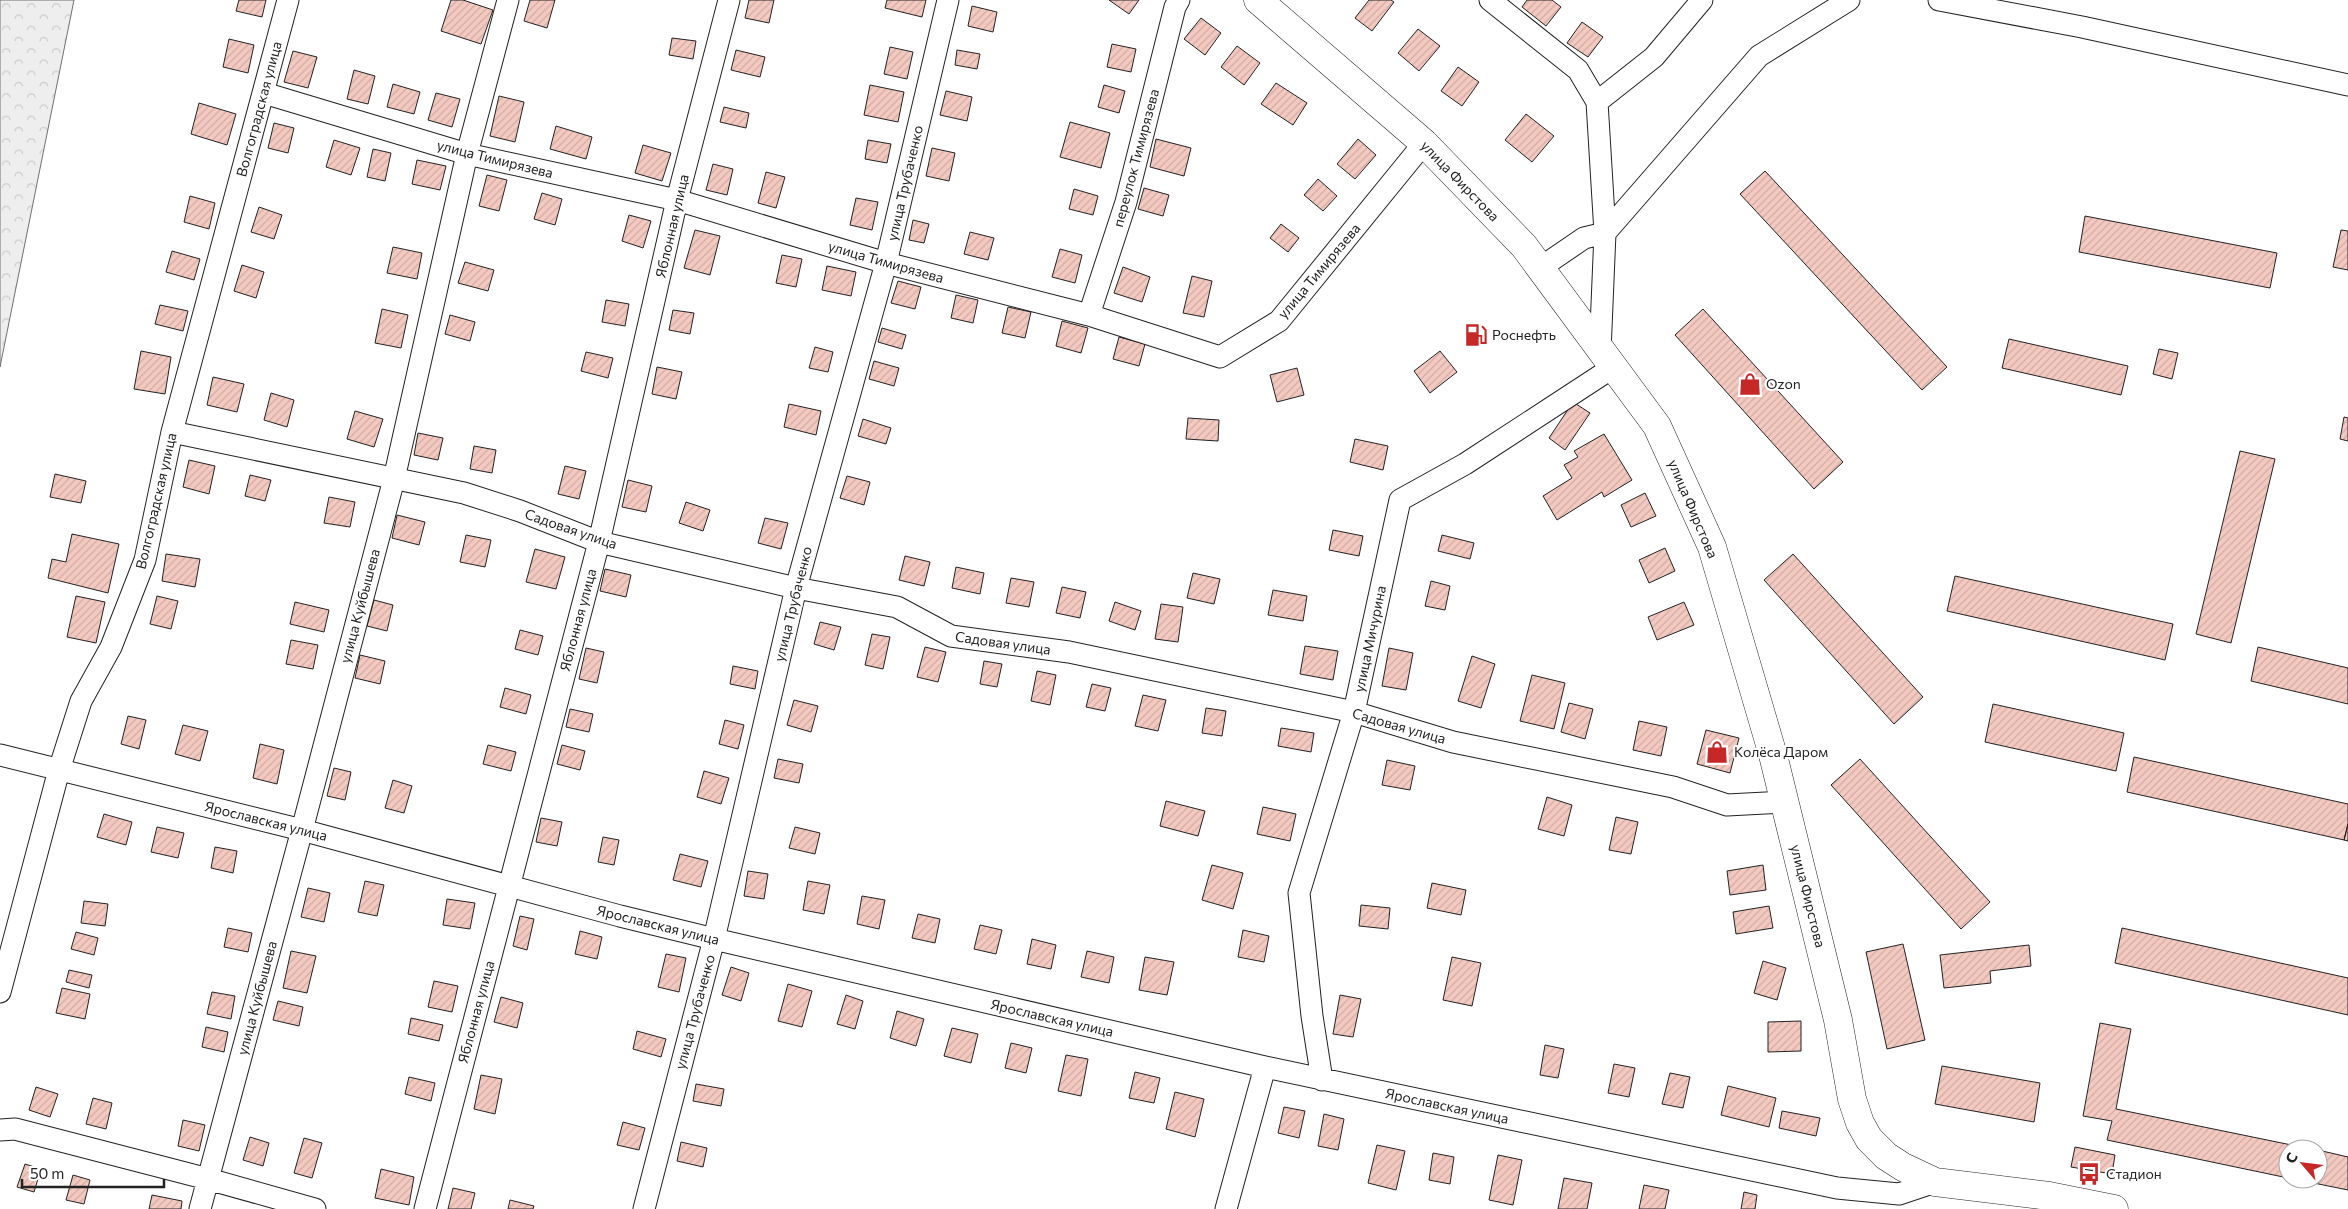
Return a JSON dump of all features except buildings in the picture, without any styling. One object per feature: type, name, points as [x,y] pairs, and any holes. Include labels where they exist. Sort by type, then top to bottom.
[{"type":"main road","name":"улица Фирстова","points":[[1258,0],[1424,143],[1524,246],[1656,426],[1712,547],[1773,755],[1838,1020],[1852,1099],[1860,1123],[1869,1139],[1886,1156],[1902,1168],[1935,1182]]},
{"type":"main road","name":"Ярославская улица","points":[[1935,1182],[2049,1196],[2114,1209]]},
{"type":"street","name":"Волгоградская улица","points":[[0,992],[60,770],[81,701],[111,647],[145,560],[172,432],[288,0]]},
{"type":"street","name":"улица Куйбышева","points":[[200,1209],[394,479],[467,154],[508,0]]},
{"type":"street","name":"Яблонная улица","points":[[424,1209],[599,542],[677,200],[729,0]]},
{"type":"street","name":"улица Трубаченко","points":[[644,1209],[714,939],[796,588],[886,263],[948,0]]},
{"type":"street","name":"переулок Тимирязева","points":[[1089,315],[1126,202],[1175,7],[1179,0]]},
{"type":"street","points":[[1490,0],[1578,70],[1597,102],[1605,233],[1606,360]]},
{"type":"street","points":[[1597,102],[1654,57],[1702,0]]},
{"type":"street","points":[[1540,268],[1584,238],[1605,233],[1759,56],[1849,0]]},
{"type":"street","points":[[1939,0],[2082,27],[2348,85]]},
{"type":"street","name":"улица Тимирязева","points":[[264,92],[467,154],[677,200],[886,263],[1089,315],[1220,358],[1279,321],[1424,143]]},
{"type":"street","name":"улица Мичурина","points":[[1322,1080],[1312,1016],[1299,894],[1354,712],[1400,500],[1473,458],[1606,360]]},
{"type":"street","name":"Садовая улица","points":[[172,432],[464,493],[520,511],[599,542],[796,588],[897,607],[951,636],[1068,652],[1354,712],[1453,742],[1673,787],[1727,805],[1784,802]]},
{"type":"street","name":"Ярославская улица","points":[[0,755],[302,830],[620,916],[1322,1080],[1898,1202],[1935,1182]]},
{"type":"street","points":[[1226,1209],[1264,1067]]},
{"type":"street","points":[[0,1130],[15,1130],[208,1179],[315,1209]]},
{"type":"street","points":[[1898,1202],[1902,1168]]},
{"type":"green space","points":[[0,0],[74,0],[0,367]]},
{"type":"place","name":"Роснефть","points":[[1476,335]]},
{"type":"place","name":"Ozon","points":[[1750,384]]},
{"type":"place","name":"Колёса Даром","points":[[1717,752]]},
{"type":"place","name":"Стадион","points":[[2089,1174]]}]
